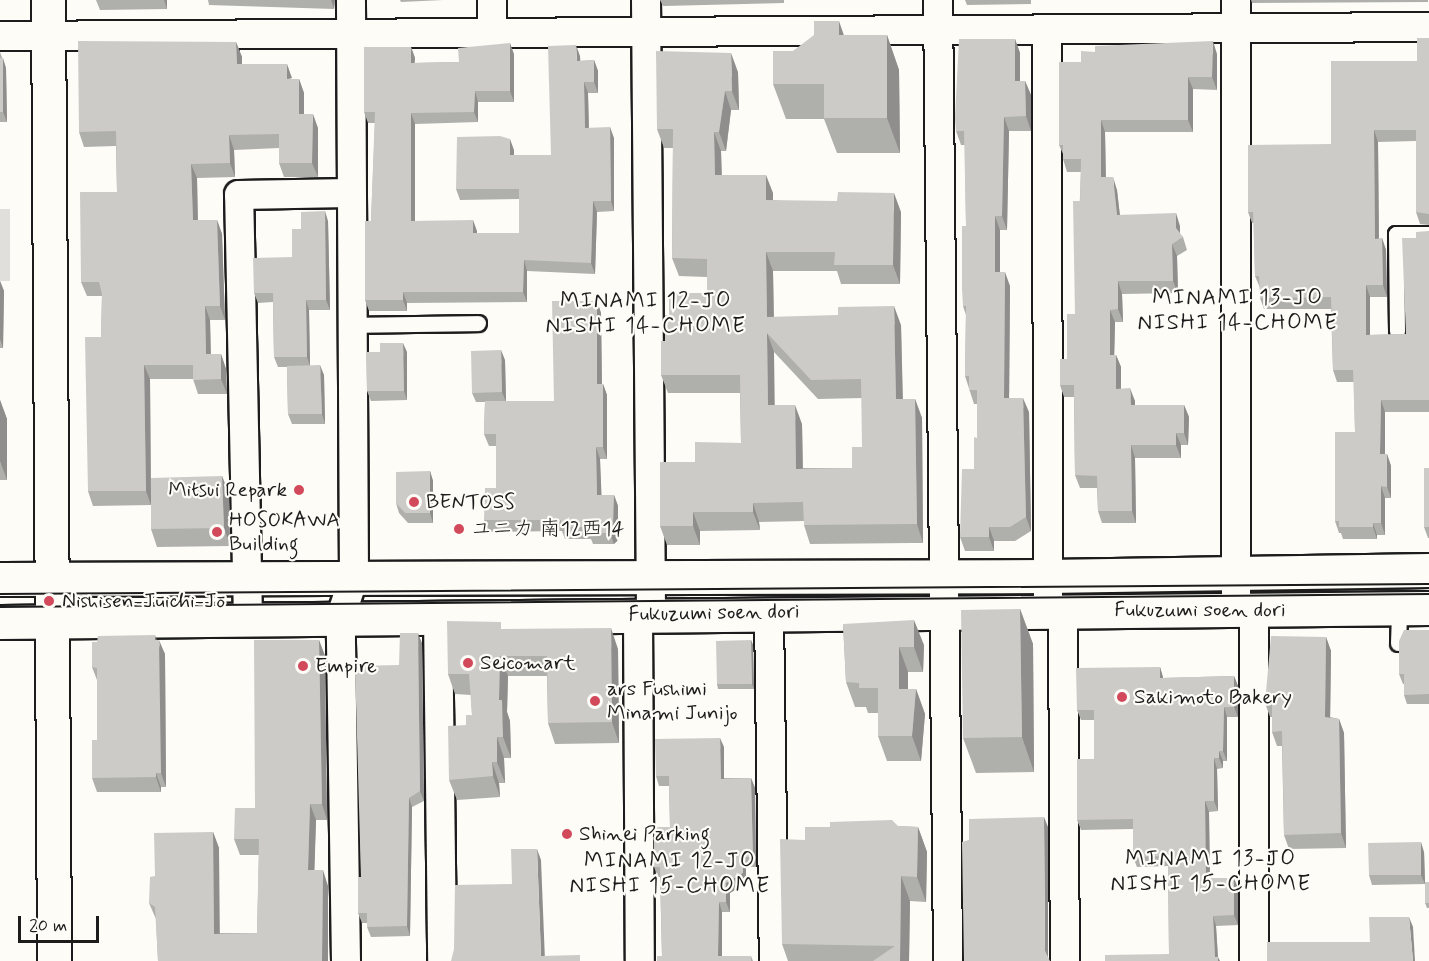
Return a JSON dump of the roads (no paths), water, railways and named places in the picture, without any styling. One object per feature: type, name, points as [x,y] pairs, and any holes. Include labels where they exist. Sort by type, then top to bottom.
[{"type":"street","points":[[48,0],[54,961]]},
{"type":"street","points":[[346,961],[341,616],[354,577],[350,193],[351,0]]},
{"type":"street","points":[[492,0],[492,34]]},
{"type":"street","points":[[640,961],[644,614],[650,577],[646,0]]},
{"type":"street","points":[[938,0],[948,961]]},
{"type":"street","points":[[1236,0],[1236,571],[1245,610],[1254,961]]},
{"type":"street","points":[[0,36],[1429,27]]},
{"type":"street","points":[[1047,30],[1047,576],[1055,610],[1065,961]]},
{"type":"street","points":[[248,619],[239,195],[350,193]]},
{"type":"street","name":"Fukuzumi soen dori","points":[[0,579],[1047,576],[1236,571],[1429,570]]},
{"type":"street","name":"Fukuzumi soen dori","points":[[0,622],[945,610],[1414,608]]},
{"type":"street","points":[[770,613],[774,961]]},
{"type":"street","points":[[438,616],[442,961]]},
{"type":"lane","points":[[1397,331],[1396,234],[1429,234]]},
{"type":"lane","points":[[352,325],[478,323]]},
{"type":"lane","points":[[1398,643],[1414,608]]},
{"type":"tram line","points":[[0,594],[1429,584]]},
{"type":"tram line","points":[[0,607],[1429,594]]},
{"type":"place","name":"Mitsui Repark","points":[[299,490]]},
{"type":"place","name":"BENTOSS","points":[[414,502]]},
{"type":"place","name":"ユニカ 南12西14","points":[[459,529]]},
{"type":"place","name":"HOSOKAWA Building","points":[[217,532]]},
{"type":"place","name":"Nishisen-Jūichi-Jō","points":[[49,601]]},
{"type":"place","name":"Seicomart","points":[[468,663]]},
{"type":"place","name":"Empire","points":[[303,666]]},
{"type":"place","name":"Sakimoto Bakery","points":[[1122,697]]},
{"type":"place","name":"ars Fushimi Minami Junijo","points":[[595,701]]},
{"type":"place","name":"Shinei Parking","points":[[567,834]]},
{"type":"district","name":"MINAMI 13-JO NISHI 14-CHOME","points":[[1238,310]]},
{"type":"district","name":"MINAMI 12-JO NISHI 14-CHOME","points":[[646,314]]},
{"type":"district","name":"MINAMI 13-JO NISHI 15-CHOME","points":[[1211,872]]},
{"type":"district","name":"MINAMI 12-JO NISHI 15-CHOME","points":[[670,874]]}]
